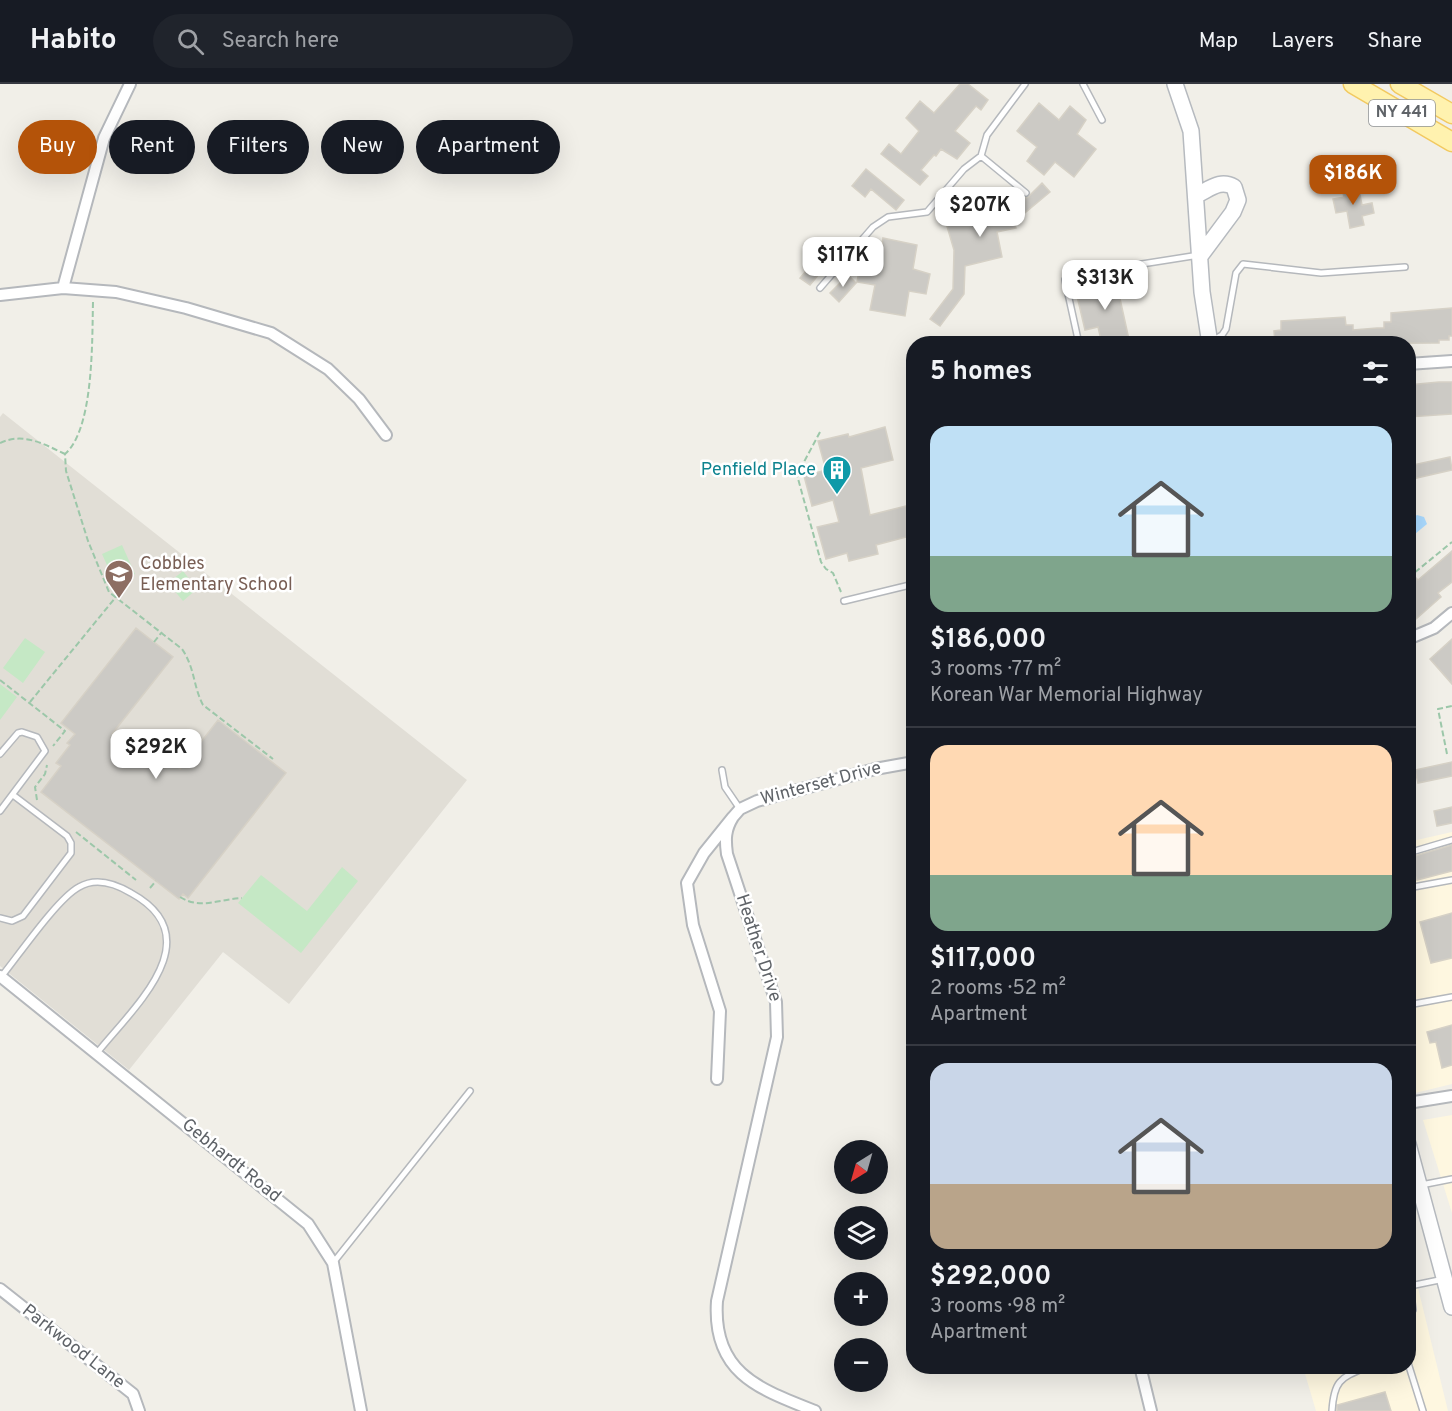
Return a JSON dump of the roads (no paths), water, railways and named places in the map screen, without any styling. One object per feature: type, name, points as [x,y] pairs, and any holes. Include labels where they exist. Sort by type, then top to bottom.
[{"type":"main road","name":"NY 441","points":[[1353,84],[1452,142]]},
{"type":"main road","name":"NY 441","points":[[1400,84],[1452,114]]},
{"type":"street","points":[[63,288],[104,138],[130,84]]},
{"type":"street","points":[[1175,84],[1191,131],[1202,292],[1209,336]]},
{"type":"street","points":[[1197,195],[1222,183],[1228,183],[1234,186],[1238,200],[1233,212],[1201,255]]},
{"type":"street","points":[[0,295],[63,288],[93,290],[186,308],[271,333],[328,369],[359,399],[386,435]]},
{"type":"street","points":[[1416,363],[1452,361]]},
{"type":"street","points":[[1416,636],[1434,628],[1452,613]]},
{"type":"street","name":"Winterset Drive","points":[[737,813],[757,801],[875,769],[906,763]]},
{"type":"street","points":[[717,1079],[720,1011],[693,925],[687,883],[704,853],[737,813]]},
{"type":"street","name":"Heather Drive","points":[[737,813],[727,828],[725,839],[778,1011],[777,1037],[717,1301],[717,1328],[725,1352],[745,1378],[766,1392],[815,1411]]},
{"type":"street","name":"Gebhardt Road","points":[[1,977],[308,1224],[333,1263],[361,1411]]},
{"type":"street","points":[[1416,1101],[1452,1096]]},
{"type":"street","points":[[1416,1175],[1452,1307]]},
{"type":"street","name":"Parkwood Lane","points":[[0,1289],[133,1394],[139,1411]]},
{"type":"street","points":[[1142,1374],[1151,1411]]},
{"type":"lane","points":[[820,288],[873,227],[888,217],[927,212],[964,169],[981,156],[987,135],[1025,84]]},
{"type":"lane","points":[[1083,84],[1101,120]]},
{"type":"lane","points":[[981,156],[1026,193]]},
{"type":"lane","points":[[1077,336],[1065,280],[1110,269],[1201,255]]},
{"type":"lane","points":[[1222,336],[1226,329],[1236,273],[1243,264],[1321,273],[1405,267]]},
{"type":"lane","points":[[844,601],[906,586]]},
{"type":"lane","points":[[0,754],[18,733],[22,732],[37,737],[45,748],[44,756],[0,811]]},
{"type":"lane","points":[[722,770],[725,788],[737,813]]},
{"type":"lane","points":[[0,918],[12,921],[23,916],[71,853],[71,843],[67,836],[13,795]]},
{"type":"lane","points":[[1416,851],[1452,840]]},
{"type":"lane","points":[[1416,887],[1452,880]]},
{"type":"lane","points":[[1,977],[65,898],[79,886],[92,882],[116,884],[135,895],[160,920],[167,933],[169,945],[156,979],[97,1053]]},
{"type":"lane","points":[[1416,1004],[1452,997]]},
{"type":"lane","points":[[333,1263],[470,1091]]},
{"type":"lane","points":[[1419,1185],[1452,1179]]},
{"type":"lane","points":[[1416,1282],[1444,1279]]},
{"type":"lane","points":[[1332,1411],[1336,1384],[1351,1374]]},
{"type":"lane","points":[[1412,1374],[1424,1411]]},
{"type":"water","points":[[1416,516],[1424,517],[1427,524],[1416,533]]},
{"type":"place","name":"Penfield Place","points":[[837,496]]},
{"type":"place","name":"Cobbles Elementary School","points":[[119,600]]}]
